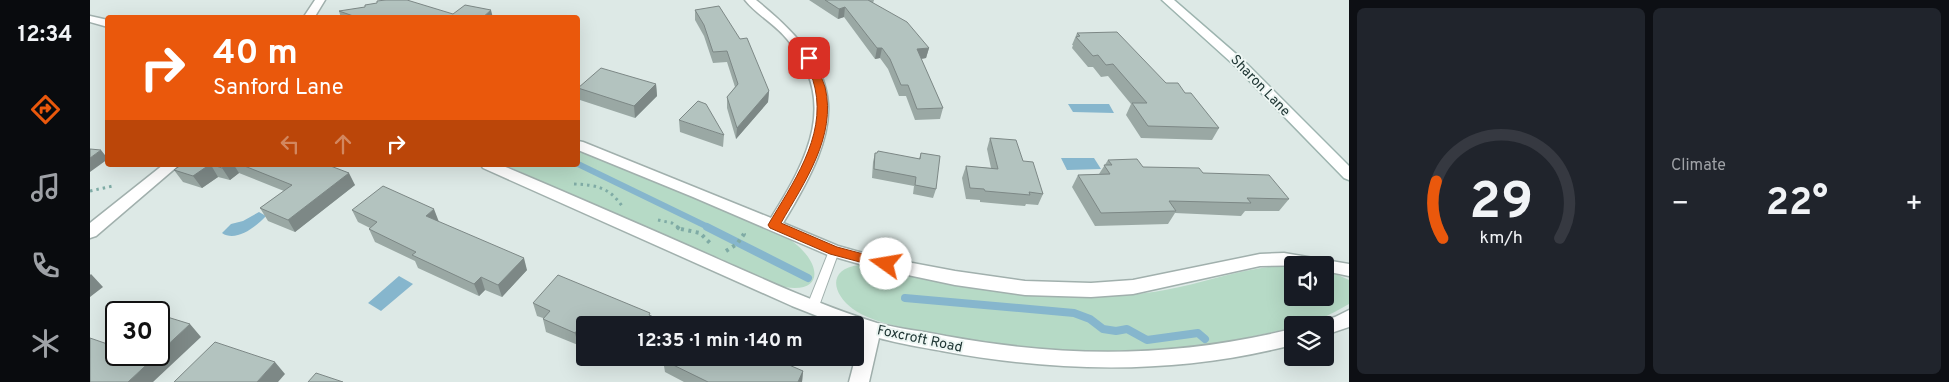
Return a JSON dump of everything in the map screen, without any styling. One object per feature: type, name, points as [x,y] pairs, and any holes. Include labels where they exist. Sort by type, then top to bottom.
[{"type":"street","points":[[310,15],[320,0]]},
{"type":"street","points":[[750,0],[790,32],[809,58],[820,88],[822,116],[807,169],[774,225]]},
{"type":"street","name":"Sharon Lane","points":[[1167,0],[1234,56],[1349,175]]},
{"type":"street","points":[[90,19],[105,23]]},
{"type":"street","points":[[580,146],[834,251],[870,261],[956,278],[1025,288],[1092,290],[1133,287],[1260,260],[1284,259]]},
{"type":"street","points":[[90,232],[170,167]]},
{"type":"street","name":"Foxcroft Road","points":[[493,167],[813,306],[872,329],[958,347],[1015,356],[1086,361],[1142,360],[1206,354],[1284,338]]},
{"type":"street","points":[[1334,267],[1349,270]]},
{"type":"street","points":[[1334,325],[1349,318]]},
{"type":"street","points":[[859,382],[872,329]]},
{"type":"lane","points":[[813,306],[834,251]]},
{"type":"path","points":[[90,191],[112,186]]},
{"type":"path","points":[[680,229],[700,234],[715,248]]},
{"type":"path","points":[[720,250],[726,251],[733,248],[743,238]]},
{"type":"green space","points":[[580,151],[784,236],[797,245],[807,256],[813,266],[814,275],[811,282],[804,287],[791,288],[772,284],[509,167],[580,167]]},
{"type":"green space","points":[[859,265],[1034,295],[1116,296],[1149,293],[1244,271],[1284,266],[1284,306],[1334,306],[1334,273],[1349,280],[1349,304],[1327,316],[1284,316],[1284,330],[1210,344],[1177,349],[1133,352],[1048,350],[964,339],[915,330],[871,319],[853,309],[837,290],[836,283],[838,277],[842,271]]},
{"type":"water","points":[[1068,104],[1109,104],[1114,113],[1073,112]]},
{"type":"water","points":[[1061,158],[1094,158],[1101,169],[1067,170]]},
{"type":"water","points":[[259,212],[266,216],[246,232],[234,236],[222,233],[231,224],[243,221]]},
{"type":"water","points":[[399,276],[413,284],[381,311],[368,303]]},
{"type":"building","points":[[407,0],[453,14],[465,5],[491,10],[485,15],[350,15],[339,11],[365,7],[365,5],[377,3],[377,1]]},
{"type":"building","points":[[825,0],[868,0],[907,22],[929,48],[917,49],[943,108],[917,109],[908,85],[901,85],[890,59],[882,48],[877,48],[845,7],[839,9]]},
{"type":"building","points":[[719,6],[740,39],[747,38],[769,91],[737,128],[727,97],[738,84],[727,51],[713,52],[704,25],[695,10]]},
{"type":"building","points":[[1117,32],[1166,83],[1178,83],[1185,93],[1191,93],[1219,128],[1148,126],[1132,103],[1147,103],[1113,64],[1106,65],[1098,55],[1093,56],[1076,37],[1080,36],[1077,33]]},
{"type":"building","points":[[601,68],[656,84],[634,106],[580,89],[580,86]]},
{"type":"building","points":[[698,101],[706,104],[724,135],[679,120]]},
{"type":"building","points":[[990,138],[1016,140],[1023,161],[1033,162],[1043,194],[1029,192],[1030,195],[970,188],[966,166],[998,169]]},
{"type":"building","points":[[90,149],[101,150],[90,158]]},
{"type":"building","points":[[878,151],[920,159],[921,153],[940,156],[936,189],[915,185],[916,177],[874,169],[875,153]]},
{"type":"building","points":[[1137,159],[1143,167],[1199,168],[1203,173],[1269,175],[1289,199],[1247,198],[1251,203],[1169,201],[1176,211],[1101,213],[1078,175],[1110,174],[1104,165],[1112,165],[1108,160]]},
{"type":"building","points":[[178,167],[206,167],[193,176],[174,170]]},
{"type":"building","points":[[247,167],[333,167],[349,173],[288,220],[260,208],[292,185]]},
{"type":"building","points":[[383,186],[434,209],[426,216],[524,258],[498,285],[481,277],[474,284],[412,255],[416,252],[369,229],[377,222],[352,210]]},
{"type":"building","points":[[558,275],[650,313],[649,315],[651,316],[576,316],[575,333],[543,319],[550,311],[533,303]]},
{"type":"building","points":[[170,318],[190,324],[170,343]]},
{"type":"building","points":[[90,338],[105,343],[105,366],[145,366],[128,382],[90,382]]},
{"type":"building","points":[[215,342],[275,362],[257,382],[174,382]]},
{"type":"building","points":[[675,366],[791,366],[803,371],[798,382],[708,382]]},
{"type":"building","points":[[316,373],[343,382],[308,382]]},
{"type":"waterway","points":[[580,165],[710,228]]},
{"type":"waterway","points":[[707,227],[808,278]]},
{"type":"waterway","points":[[905,298],[1074,313],[1090,319],[1103,329],[1116,331],[1127,329],[1147,340],[1198,333],[1205,339]]},
{"type":"route","points":[[809,58],[820,88],[822,116],[819,133],[807,169],[774,225],[834,251],[886,264]]}]
